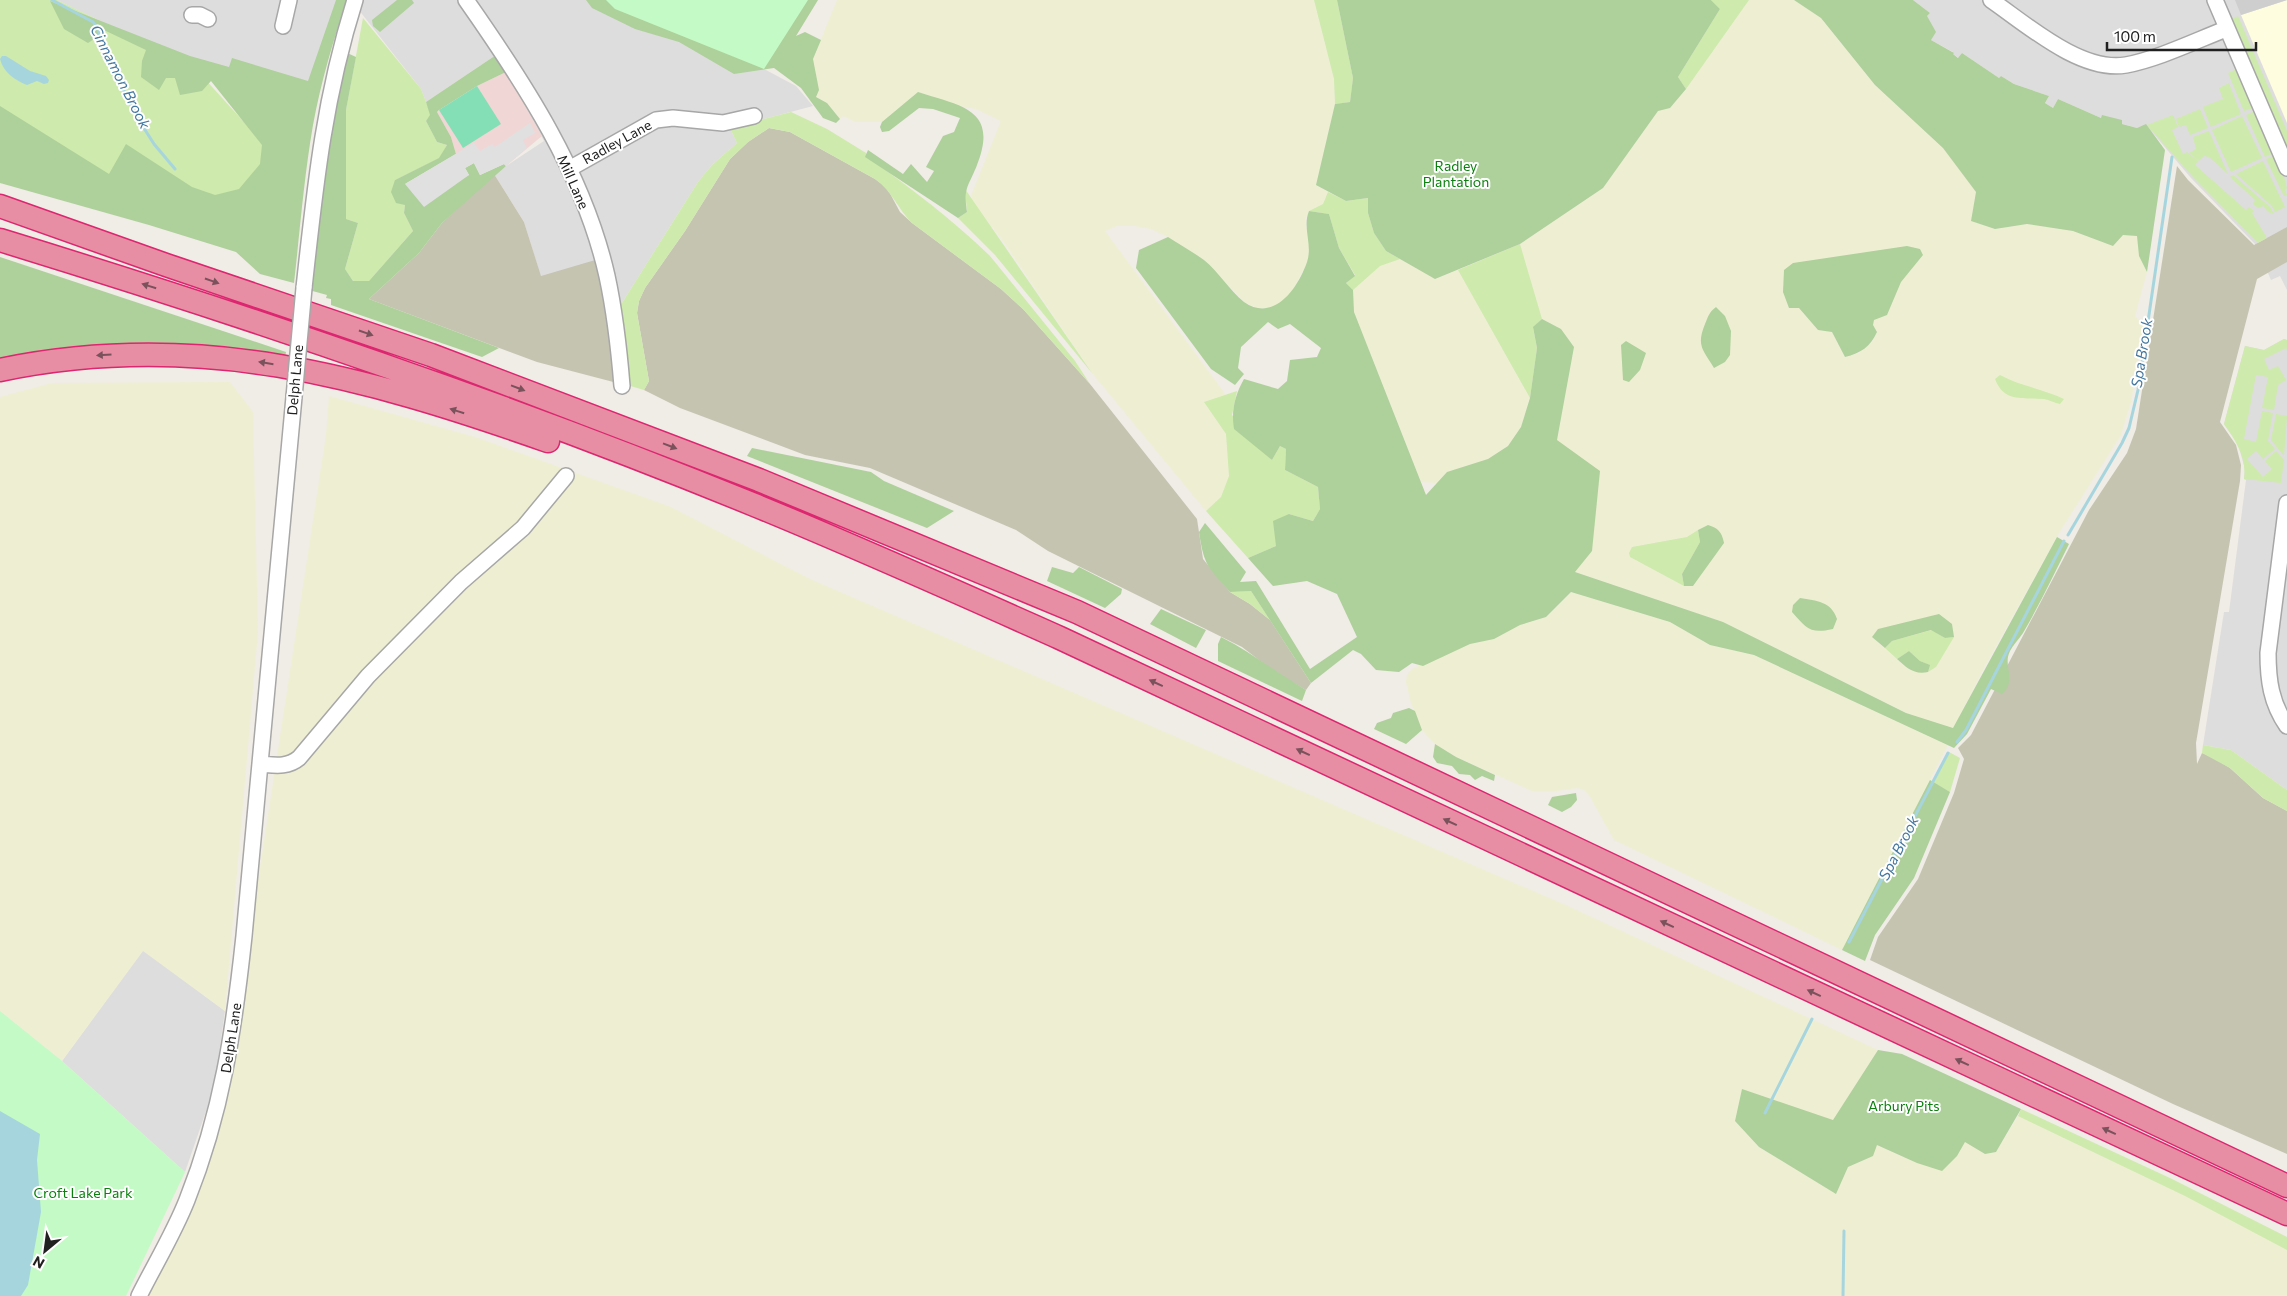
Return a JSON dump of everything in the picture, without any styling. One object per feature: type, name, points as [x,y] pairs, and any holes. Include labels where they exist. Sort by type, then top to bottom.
[{"type":"highway","points":[[0,206],[166,265],[431,355],[759,480],[1077,612],[2287,1186]]},
{"type":"highway","points":[[0,216],[166,265]]},
{"type":"highway","points":[[0,240],[190,300],[419,378],[598,444],[888,560],[1060,638],[2287,1214]]},
{"type":"highway","points":[[0,370],[84,356],[172,354],[266,362],[357,381],[471,415],[595,458],[716,503],[1060,638]]},
{"type":"highway","points":[[2162,1126],[2287,1178]]},
{"type":"highway","points":[[2153,1152],[2287,1221]]},
{"type":"street","points":[[283,27],[289,0]]},
{"type":"street","name":"Delph Lane","points":[[139,1296],[186,1202],[208,1140],[224,1082],[236,1009],[311,213],[320,142],[331,89],[355,0]]},
{"type":"street","name":"Mill Lane","points":[[466,0],[518,77],[569,169],[592,225],[607,275],[618,337],[622,386]]},
{"type":"street","points":[[1991,0],[2072,56],[2100,64],[2124,65],[2226,29]]},
{"type":"street","points":[[2215,0],[2287,168]]},
{"type":"street","name":"Radley Lane","points":[[569,169],[656,120],[681,118],[723,123],[754,116]]},
{"type":"street","points":[[260,764],[283,766],[299,758],[368,676],[461,582],[523,528],[566,476]]},
{"type":"street","points":[[2287,503],[2268,653],[2268,676],[2272,697],[2287,726]]},
{"type":"shaded area","points":[[57,0],[348,0],[308,92],[193,66]]},
{"type":"shaded area","points":[[351,0],[606,0],[764,69],[796,86],[813,106],[730,128],[737,143],[712,165],[698,182],[622,303],[613,304],[541,277],[524,222],[494,174],[544,141],[496,55],[426,102],[421,89]]},
{"type":"shaded area","points":[[837,0],[1314,0],[1334,79],[1335,104],[1316,185],[1328,192],[1323,204],[1309,211],[1305,220],[1311,250],[1306,265],[1290,295],[1280,304],[1267,309],[1254,307],[1244,302],[1204,260],[1168,237],[1151,229],[1134,226],[1117,226],[1105,231],[1226,395],[1204,402],[1226,434],[1229,476],[1221,497],[1206,511],[1092,373],[1005,244],[972,201],[971,196],[1001,121],[976,109],[960,106],[918,92],[882,122],[855,122],[843,116],[840,119],[827,103],[816,97],[813,59]]},
{"type":"shaded area","points":[[1749,0],[1794,0],[1821,18],[1875,85],[1943,148],[1976,192],[1971,221],[1995,229],[2027,224],[2073,231],[2113,246],[2123,235],[2138,236],[2139,256],[2147,272],[2135,316],[2144,326],[2131,402],[2121,435],[2059,533],[1984,668],[1953,729],[1906,713],[1723,622],[1575,572],[1557,440],[1574,347],[1561,329],[1542,319],[1520,244],[1603,188],[1658,111],[1670,108],[1686,89]],"holes":[[[1923,255],[1901,282],[1887,315],[1874,319],[1873,325],[1877,332],[1872,342],[1859,353],[1845,357],[1832,332],[1818,330],[1799,308]],[[1687,537],[1706,567],[1693,586],[1684,586],[1630,557],[1632,547]],[[1872,637],[1936,667],[1928,672],[1908,669]]]},
{"type":"shaded area","points":[[1913,0],[2287,0],[2287,290],[2280,276],[2271,280],[2256,245],[2191,178],[2146,125],[2137,128],[2101,118],[2058,99],[2053,108],[2045,103],[2049,96],[2014,84],[2001,76],[1999,78],[1962,53],[1959,58],[1953,52],[1931,40],[1927,16],[1930,13]]},
{"type":"shaded area","points":[[2235,0],[2287,0],[2241,15]]},
{"type":"shaded area","points":[[2287,0],[2287,123],[2241,15]]},
{"type":"shaded area","points":[[506,72],[542,136],[506,166],[456,154],[451,137],[437,112],[477,86]]},
{"type":"shaded area","points":[[530,123],[535,133],[523,140],[527,148],[506,166],[504,164],[480,175],[474,163],[465,168],[469,175],[424,207],[405,184],[474,143],[480,151],[492,144],[495,147]]},
{"type":"shaded area","points":[[769,128],[790,132],[875,179],[887,188],[900,212],[912,223],[1001,289],[1023,309],[1090,384],[1197,519],[1203,559],[1230,592],[1250,604],[1270,620],[1311,683],[1306,690],[1276,673],[1242,647],[1048,551],[1016,530],[870,468],[805,455],[680,408],[644,390],[649,381],[637,313],[639,301],[645,288],[685,231],[730,159],[748,142]]},
{"type":"shaded area","points":[[2177,166],[2188,180],[2254,245],[2287,227],[2287,262],[2257,279],[2220,422],[2236,445],[2241,465],[2240,481],[2196,743],[2197,764],[2202,753],[2212,757],[2230,768],[2263,798],[2287,811],[2287,1154],[2173,1104],[1870,960],[1878,937],[1918,879],[1954,793],[1964,759],[1958,748],[1971,735],[2089,510],[2127,453],[2136,429]]},
{"type":"shaded area","points":[[494,174],[524,222],[541,276],[602,258],[621,384],[537,362],[369,299],[419,253],[442,223]]},
{"type":"shaded area","points":[[1400,259],[1435,279],[1458,270],[1530,398],[1521,427],[1508,446],[1488,459],[1447,472],[1437,483],[1421,482],[1354,312],[1353,290],[1380,265]]},
{"type":"shaded area","points":[[2284,339],[2287,340],[2287,790],[2231,750],[2203,745],[2224,612],[2229,612],[2246,480],[2244,479],[2245,469],[2238,444],[2224,424],[2245,346],[2264,350]]},
{"type":"shaded area","points":[[230,382],[253,412],[258,632],[225,1011],[143,951],[62,1061],[0,1011],[0,397],[52,383]]},
{"type":"shaded area","points":[[329,396],[475,437],[671,507],[810,579],[1568,906],[1878,1050],[1833,1121],[1742,1090],[1735,1121],[1759,1147],[1836,1194],[1848,1167],[1872,1156],[1877,1145],[1917,1163],[1957,1156],[1965,1141],[1985,1154],[1996,1152],[2018,1116],[2185,1196],[2287,1249],[2287,1296],[140,1296],[199,1172],[239,1006],[326,435]]},
{"type":"shaded area","points":[[1571,592],[1670,622],[1710,645],[1754,655],[1948,745],[1842,950],[1614,840],[1589,795],[1584,790],[1578,788],[1550,792],[1532,791],[1456,757],[1435,744],[1422,730],[1411,703],[1406,682],[1407,675],[1412,669],[1470,644],[1494,639],[1520,625],[1546,617]]},
{"type":"shaded area","points":[[143,950],[225,1011],[214,1088],[185,1172],[62,1061]]},
{"type":"green space","points":[[0,0],[57,0],[193,66],[275,156],[211,226],[0,134]]},
{"type":"green space","points":[[336,0],[347,0],[328,62],[313,125],[294,283],[260,274],[236,252],[149,225],[0,183],[0,106],[109,174],[126,144],[192,187],[215,195],[239,189],[260,164],[262,145],[211,81],[202,91],[180,95],[175,78],[166,78],[159,90],[141,77],[142,61],[146,50],[106,31],[88,43],[64,29],[50,1],[190,56],[229,67],[232,58],[308,81]]},
{"type":"green space","points":[[397,0],[412,0],[414,3],[380,32],[373,26],[372,20]]},
{"type":"green space","points":[[586,0],[818,0],[796,36],[805,32],[821,40],[813,59],[819,90],[816,97],[827,103],[840,119],[836,123],[823,118],[801,88],[774,68],[734,74],[679,42],[635,29],[592,8]]},
{"type":"green space","points":[[606,0],[808,0],[764,69],[615,9]]},
{"type":"green space","points":[[1314,0],[1337,0],[1353,78],[1350,102],[1335,104],[1334,79]]},
{"type":"green space","name":"Radley Plantation","points":[[1337,0],[1711,0],[1720,9],[1678,77],[1686,89],[1670,108],[1658,111],[1603,188],[1520,244],[1435,279],[1386,251],[1374,233],[1368,213],[1368,198],[1346,201],[1316,185],[1335,104],[1350,102],[1353,78]]},
{"type":"green space","points":[[1711,0],[1749,0],[1686,89],[1678,77],[1720,9]]},
{"type":"green space","points":[[1794,0],[1913,0],[1930,13],[1927,16],[1936,32],[1931,40],[1954,53],[1958,58],[1962,53],[1999,78],[2001,76],[2014,84],[2049,96],[2045,103],[2053,108],[2058,99],[2101,118],[2102,115],[2122,120],[2122,124],[2137,128],[2146,124],[2165,150],[2147,272],[2139,256],[2137,236],[2123,235],[2113,246],[2073,231],[2027,224],[1995,229],[1971,221],[1976,192],[1943,148],[1875,85],[1821,18]]},
{"type":"green space","points":[[2238,16],[2287,131],[2287,156],[2229,20]]},
{"type":"green space","points":[[363,18],[421,89],[431,115],[426,121],[437,142],[447,145],[440,158],[395,180],[405,205],[404,213],[413,231],[369,281],[353,281],[345,269],[358,223],[346,219],[346,110]]},
{"type":"green space","points":[[345,52],[356,57],[346,110],[346,219],[358,223],[345,269],[353,281],[369,281],[413,231],[404,213],[405,205],[396,203],[391,192],[395,180],[439,158],[447,145],[437,142],[426,121],[430,115],[426,102],[496,55],[506,72],[477,86],[437,112],[451,137],[456,154],[405,184],[464,177],[469,175],[465,168],[474,163],[480,175],[504,164],[506,166],[442,223],[419,253],[369,299],[499,348],[482,357],[331,305],[331,299],[326,298],[327,295],[309,290],[323,143]]},
{"type":"green space","points":[[2237,69],[2253,108],[2244,111],[2228,73]]},
{"type":"green space","points":[[2229,83],[2241,114],[2211,127],[2203,107],[2223,99],[2219,88]]},
{"type":"green space","points":[[477,86],[501,124],[463,148],[439,110]]},
{"type":"green space","points":[[918,92],[961,106],[972,113],[979,121],[983,132],[983,146],[966,192],[967,212],[958,218],[865,157],[868,150],[903,174],[911,164],[927,182],[934,171],[926,167],[943,136],[954,132],[960,118],[933,109],[919,108],[889,131],[882,132],[880,127],[882,122]]},
{"type":"green space","points":[[2200,109],[2208,128],[2190,135],[2186,125],[2179,127],[2176,119]]},
{"type":"green space","points":[[2255,111],[2274,153],[2265,157],[2246,115]]},
{"type":"green space","points":[[791,112],[827,129],[866,153],[870,159],[962,230],[990,256],[1075,361],[1090,384],[1023,309],[1001,289],[912,223],[886,189],[875,179],[790,132],[769,128],[748,142],[730,159],[685,231],[645,288],[639,301],[637,313],[649,381],[644,390],[624,384],[613,304],[622,303],[698,182],[712,165],[737,143],[730,128]]},
{"type":"green space","points":[[2173,115],[2178,127],[2172,130],[2183,154],[2187,152],[2198,161],[2195,165],[2246,210],[2249,207],[2254,211],[2252,213],[2267,238],[2258,243],[2192,176],[2147,125]]},
{"type":"green space","points":[[2242,116],[2262,158],[2231,172],[2212,130]]},
{"type":"green space","points":[[2209,131],[2228,174],[2209,157],[2204,156],[2199,161],[2189,153],[2196,149],[2193,137]]},
{"type":"green space","points":[[2275,155],[2282,169],[2287,188],[2285,190],[2287,195],[2284,196],[2266,159]]},
{"type":"green space","points":[[2263,161],[2285,207],[2275,212],[2272,206],[2236,174]]},
{"type":"green space","points":[[2233,175],[2270,207],[2274,214],[2268,212],[2263,206],[2258,208],[2253,204],[2255,200],[2230,177]]},
{"type":"green space","points":[[965,189],[1092,373],[995,255],[958,218],[967,212]]},
{"type":"green space","points":[[1328,192],[1346,201],[1369,198],[1368,213],[1374,233],[1386,251],[1400,259],[1380,266],[1353,290],[1346,283],[1355,275],[1339,248],[1329,214],[1309,211],[1323,204]]},
{"type":"green space","points":[[1309,211],[1329,214],[1339,248],[1355,276],[1346,283],[1353,290],[1354,312],[1426,495],[1447,472],[1488,459],[1508,446],[1521,427],[1530,398],[1537,348],[1533,327],[1542,319],[1561,329],[1574,347],[1557,440],[1600,471],[1592,551],[1575,572],[1723,622],[1906,713],[1953,728],[2057,537],[2069,544],[2023,633],[2010,651],[2008,657],[2009,683],[2007,689],[2002,694],[1991,689],[1967,734],[1954,748],[1754,655],[1710,645],[1670,622],[1571,592],[1546,617],[1520,625],[1494,639],[1470,644],[1423,666],[1412,663],[1399,672],[1376,670],[1361,654],[1353,650],[1311,683],[1251,591],[1230,592],[1212,571],[1205,559],[1199,532],[1205,523],[1246,572],[1240,582],[1256,581],[1310,669],[1357,637],[1337,594],[1307,581],[1273,586],[1248,558],[1276,546],[1273,521],[1289,514],[1313,521],[1320,509],[1318,487],[1285,470],[1286,449],[1280,446],[1272,460],[1234,429],[1233,409],[1238,391],[1244,379],[1278,389],[1287,381],[1290,360],[1317,357],[1321,348],[1290,324],[1278,329],[1268,322],[1241,347],[1238,368],[1244,374],[1235,385],[1211,369],[1136,268],[1139,250],[1168,237],[1204,260],[1244,302],[1255,307],[1265,308],[1275,305],[1291,292],[1307,262],[1309,249],[1307,217]]},
{"type":"green space","points":[[1520,244],[1542,319],[1533,328],[1537,348],[1530,398],[1458,270]]},
{"type":"green space","points":[[1907,246],[1920,249],[1923,255],[1901,282],[1887,315],[1874,320],[1873,325],[1877,332],[1871,342],[1856,354],[1845,357],[1832,332],[1818,330],[1799,308],[1789,308],[1783,292],[1784,270],[1793,263]]},
{"type":"green space","points":[[0,257],[286,352],[284,363],[0,365]]},
{"type":"green space","points":[[1716,307],[1725,316],[1731,331],[1730,355],[1725,362],[1714,368],[1702,348],[1701,338],[1708,317]]},
{"type":"green space","points":[[2284,339],[2287,340],[2287,350],[2286,348],[2264,359],[2269,370],[2278,366],[2286,380],[2278,385],[2274,410],[2262,408],[2268,377],[2256,375],[2244,439],[2256,442],[2262,411],[2273,413],[2268,441],[2275,449],[2263,459],[2256,451],[2247,459],[2263,477],[2272,469],[2265,461],[2276,451],[2284,460],[2281,483],[2244,479],[2242,457],[2224,424],[2245,346],[2264,350]]},
{"type":"green space","points":[[1626,341],[1646,353],[1640,370],[1629,382],[1623,380],[1621,345]]},
{"type":"green space","points":[[2000,375],[2064,399],[2060,404],[2044,399],[2022,398],[2009,395],[1999,387],[1995,379]]},
{"type":"green space","points":[[1237,391],[1232,415],[1272,460],[1280,446],[1286,449],[1285,470],[1318,487],[1320,509],[1313,521],[1289,514],[1276,546],[1248,558],[1206,511],[1221,497],[1229,476],[1226,434],[1204,402]]},
{"type":"green space","points":[[2276,414],[2287,416],[2284,456],[2271,440]]},
{"type":"green space","points":[[752,448],[871,472],[884,481],[954,511],[927,528],[747,456]]},
{"type":"green space","points":[[1708,525],[1719,531],[1724,543],[1693,586],[1684,586],[1682,574],[1700,542],[1698,530]]},
{"type":"green space","points":[[1698,530],[1700,542],[1682,574],[1684,586],[1630,557],[1629,553],[1632,547],[1687,537]]},
{"type":"green space","points":[[1052,567],[1073,573],[1079,567],[1122,589],[1121,594],[1105,608],[1047,581]]},
{"type":"green space","points":[[1251,591],[1270,620],[1250,604],[1230,592]]},
{"type":"green space","points":[[1800,598],[1827,605],[1837,619],[1833,629],[1819,631],[1810,629],[1801,623],[1792,612],[1793,605]]},
{"type":"green space","points":[[1161,609],[1206,630],[1196,648],[1150,624]]},
{"type":"green space","points":[[1939,614],[1952,624],[1954,637],[1945,638],[1931,630],[1892,641],[1885,648],[1872,637],[1878,629]]},
{"type":"green space","points":[[1932,630],[1945,638],[1954,637],[1936,667],[1928,672],[1929,665],[1920,661],[1909,651],[1897,659],[1885,648],[1892,641]]},
{"type":"green space","points":[[1221,637],[1306,690],[1302,701],[1218,661],[1218,644]]},
{"type":"green space","points":[[1909,651],[1920,661],[1930,665],[1928,672],[1915,672],[1897,659]]},
{"type":"green space","points":[[1409,708],[1415,711],[1422,730],[1406,744],[1374,729],[1377,723],[1391,718],[1393,713]]},
{"type":"green space","points":[[1435,744],[1456,757],[1495,775],[1494,781],[1482,776],[1475,780],[1470,775],[1459,774],[1452,766],[1437,763],[1433,757]]},
{"type":"green space","points":[[2203,745],[2231,750],[2287,790],[2287,811],[2263,798],[2230,768],[2202,753]]},
{"type":"green space","points":[[1949,752],[1960,758],[1950,792],[1934,783]]},
{"type":"green space","points":[[1930,780],[1950,792],[1914,878],[1875,935],[1865,961],[1842,950]]},
{"type":"green space","points":[[1576,793],[1577,800],[1571,807],[1562,812],[1548,805],[1552,797]]},
{"type":"green space","name":"Croft Lake Park","points":[[0,1011],[62,1061],[185,1172],[126,1296],[0,1296]]},
{"type":"green space","name":"Arbury Pits","points":[[1878,1050],[1902,1054],[2021,1109],[1996,1152],[1985,1154],[1965,1142],[1957,1156],[1942,1171],[1917,1163],[1877,1145],[1873,1156],[1848,1167],[1836,1194],[1759,1147],[1735,1121],[1742,1089],[1833,1120]]},
{"type":"green space","points":[[2021,1109],[2172,1179],[2287,1237],[2287,1250],[2185,1196],[2018,1116]]},
{"type":"water","points":[[2,56],[6,56],[30,71],[46,76],[49,80],[48,83],[44,84],[37,81],[27,85],[19,81],[4,68],[0,59]]},
{"type":"water","points":[[0,1111],[40,1134],[37,1160],[41,1212],[28,1285],[21,1296],[0,1296]]},
{"type":"waterway","name":"Cinnamon Brook","points":[[52,0],[93,22],[98,29],[107,58],[140,122],[154,144],[175,169]]},
{"type":"waterway","name":"Spa Brook","points":[[2068,535],[2129,428],[2138,390],[2172,157]]},
{"type":"waterway","name":"Spa Brook","points":[[1957,742],[1966,730],[2064,541]]},
{"type":"waterway","name":"Spa Brook","points":[[1849,942],[1948,753]]},
{"type":"waterway","name":"Spa Brook","points":[[1765,1113],[1812,1019]]},
{"type":"waterway","points":[[1843,1296],[1844,1231]]}]
